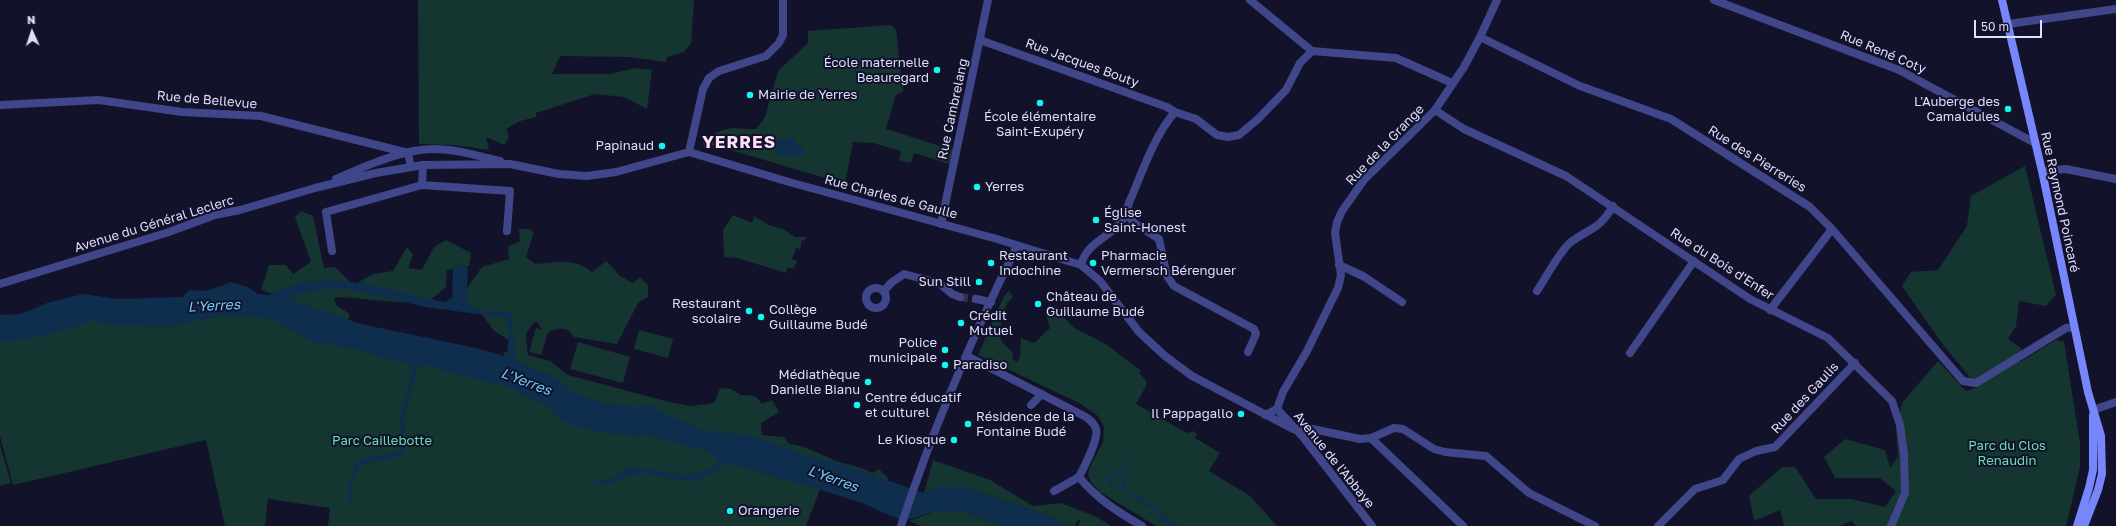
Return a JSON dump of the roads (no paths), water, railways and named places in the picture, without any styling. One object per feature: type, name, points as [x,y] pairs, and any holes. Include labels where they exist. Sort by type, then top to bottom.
[{"type":"main road","name":"Rue Raymond Poincaré","points":[[2002,0],[2042,171],[2074,327],[2093,410],[2100,430],[2103,461],[2098,490],[2084,526]]},
{"type":"main road","name":"Rue Raymond Poincaré","points":[[2077,526],[2093,470],[2093,410]]},
{"type":"street","points":[[689,152],[703,89],[709,78],[719,71],[766,56],[780,43],[783,35],[783,0]]},
{"type":"street","name":"Rue Cambrelang","points":[[941,224],[988,0]]},
{"type":"street","points":[[1250,0],[1312,51],[1396,58],[1452,83]]},
{"type":"street","name":"Rue de la Grange","points":[[1277,408],[1284,392],[1307,352],[1338,288],[1341,275],[1335,241],[1337,222],[1351,197],[1381,162],[1435,110],[1464,67],[1497,0]]},
{"type":"street","name":"Rue René Coty","points":[[1714,0],[1899,70],[2035,143]]},
{"type":"street","points":[[2008,24],[2116,9]]},
{"type":"street","name":"Rue des Pierreries","points":[[1480,37],[1580,86],[1671,119],[1810,207],[1832,229],[1963,381],[1976,383],[2066,328],[2074,327]]},
{"type":"street","name":"Rue Jacques Bouty","points":[[980,40],[1167,107],[1175,112],[1196,120],[1217,135],[1228,137],[1239,135],[1258,119],[1286,90],[1300,63],[1312,51]]},
{"type":"street","name":"Rue de Bellevue","points":[[0,105],[99,100],[182,112],[261,116],[408,154]]},
{"type":"street","name":"Rue du Bois d'Enfer","points":[[1435,110],[1464,129],[1566,176],[1750,299],[1828,338],[1892,400],[1901,431],[1904,454],[1905,493],[1891,526]]},
{"type":"street","points":[[1081,266],[1085,253],[1117,226],[1126,213],[1131,197],[1154,146],[1167,120],[1175,112]]},
{"type":"street","points":[[422,150],[422,186]]},
{"type":"street","name":"Avenue du Général Leclerc","points":[[314,188],[362,168],[422,150],[451,150],[510,164]]},
{"type":"street","name":"Rue Charles de Gaulle","points":[[423,165],[510,164],[559,174],[586,176],[616,172],[689,152],[730,162],[789,182],[1017,246],[1081,266],[1100,281],[1139,332],[1165,356],[1192,376],[1296,430]]},
{"type":"street","points":[[408,154],[412,167]]},
{"type":"street","name":"Avenue du Général Leclerc","points":[[0,284],[166,233],[215,215],[240,210],[314,188],[423,165]]},
{"type":"street","points":[[2042,171],[2066,170],[2116,179]]},
{"type":"street","points":[[332,251],[326,212],[422,186],[510,191],[507,231]]},
{"type":"street","points":[[1537,291],[1570,243],[1596,228],[1606,219],[1612,206]]},
{"type":"street","points":[[1126,213],[1134,223],[1159,239],[1167,276],[1174,286],[1254,329],[1256,334],[1248,352]]},
{"type":"street","points":[[1770,310],[1832,229]]},
{"type":"street","points":[[901,526],[915,484],[967,356],[1017,246]]},
{"type":"street","points":[[1630,353],[1694,261]]},
{"type":"street","points":[[1339,265],[1363,276],[1402,302]]},
{"type":"street","points":[[884,291],[890,283],[904,274],[939,283],[952,294],[960,297]]},
{"type":"street","points":[[976,299],[991,302]]},
{"type":"street","points":[[967,356],[1086,417],[1094,423],[1097,431],[1079,477],[1054,491]]},
{"type":"street","name":"Rue des Gaulis","points":[[1658,526],[1695,489],[1723,480],[1739,459],[1756,450],[1775,447],[1855,363]]},
{"type":"street","points":[[1031,406],[1042,394]]},
{"type":"street","points":[[2093,410],[2116,402]]},
{"type":"street","points":[[1265,415],[1277,408]]},
{"type":"street","name":"Avenue de l'Abbaye","points":[[1277,408],[1372,526]]},
{"type":"street","points":[[1296,430],[1303,427],[1360,439],[1371,438],[1394,428],[1403,429],[1434,449],[1445,452],[1486,456],[1529,493],[1595,526]]},
{"type":"street","points":[[1371,438],[1464,526]]},
{"type":"street","points":[[1079,477],[1105,504],[1142,526]]},
{"type":"water","points":[[790,138],[794,138],[797,145],[804,147],[806,153],[798,157],[794,154],[782,157],[773,149],[772,143],[774,141],[779,139],[787,141]]},
{"type":"water","name":"L'Yerres","points":[[462,265],[468,268],[467,300],[469,304],[480,310],[511,312],[516,361],[549,374],[573,392],[602,403],[636,407],[651,405],[667,415],[703,430],[754,436],[806,456],[843,465],[924,493],[941,487],[960,487],[1049,516],[1069,526],[1004,526],[964,512],[936,511],[904,521],[853,500],[726,463],[718,471],[690,482],[642,473],[627,476],[611,484],[591,485],[595,481],[614,478],[629,467],[651,469],[683,476],[710,469],[719,460],[706,451],[649,435],[633,436],[607,433],[570,425],[543,403],[526,397],[509,387],[469,378],[424,364],[417,370],[404,418],[407,444],[400,454],[394,458],[373,461],[358,468],[351,488],[351,505],[348,506],[348,487],[356,462],[362,459],[393,453],[403,445],[400,417],[411,374],[407,363],[354,349],[312,342],[274,320],[250,316],[217,317],[169,327],[111,325],[93,321],[38,337],[0,342],[0,315],[21,314],[47,303],[83,294],[118,299],[183,297],[189,290],[207,291],[231,282],[248,287],[258,294],[269,295],[300,282],[334,280],[366,284],[444,302],[452,298],[453,267]],"holes":[[[320,289],[347,289],[426,307],[506,318],[509,333],[507,357],[476,348],[361,324],[288,299],[295,295]]]},
{"type":"water","points":[[1126,492],[1141,497],[1178,526],[1171,526],[1162,521],[1160,515]]},
{"type":"waterway","points":[[1126,467],[1123,473],[1126,478],[1123,487],[1126,492]]},
{"type":"waterway","points":[[1123,473],[1117,471],[1108,478],[1113,487],[1123,487]]},
{"type":"tunnel","points":[[960,297],[976,299]]},
{"type":"place","name":"École maternelle Beauregard","points":[[937,70]]},
{"type":"place","name":"Mairie de Yerres","points":[[750,95]]},
{"type":"place","name":"École élémentaire Saint-Exupéry","points":[[1040,103]]},
{"type":"place","name":"L'Auberge des Camaldules","points":[[2008,109]]},
{"type":"place","name":"Papinaud","points":[[662,146]]},
{"type":"place","name":"Yerres","points":[[977,187]]},
{"type":"place","name":"Église Saint-Honest","points":[[1096,220]]},
{"type":"place","name":"Restaurant Indochine","points":[[991,263]]},
{"type":"place","name":"Pharmacie Vermersch Bérenguer","points":[[1093,263]]},
{"type":"place","name":"Sun Still","points":[[979,282]]},
{"type":"place","name":"Château de Guillaume Budé","points":[[1038,304]]},
{"type":"place","name":"Restaurant scolaire","points":[[749,311]]},
{"type":"place","name":"Collège Guillaume Budé","points":[[761,317]]},
{"type":"place","name":"Crédit Mutuel","points":[[961,323]]},
{"type":"place","name":"Police municipale","points":[[945,350]]},
{"type":"place","name":"Paradiso","points":[[945,365]]},
{"type":"place","name":"Médiathèque Danielle Bianu","points":[[868,382]]},
{"type":"place","name":"Centre éducatif et culturel","points":[[857,405]]},
{"type":"place","name":"Il Pappagallo","points":[[1241,414]]},
{"type":"place","name":"Résidence de la Fontaine Budé","points":[[968,424]]},
{"type":"place","name":"Le Kiosque","points":[[954,440]]},
{"type":"place","name":"Orangerie","points":[[730,511]]},
{"type":"district","name":"YERRES","points":[[739,143]]},
{"type":"park label","name":"Parc Caillebotte","points":[[382,441]]},
{"type":"park label","name":"Parc du Clos Renaudin","points":[[2007,454]]}]
